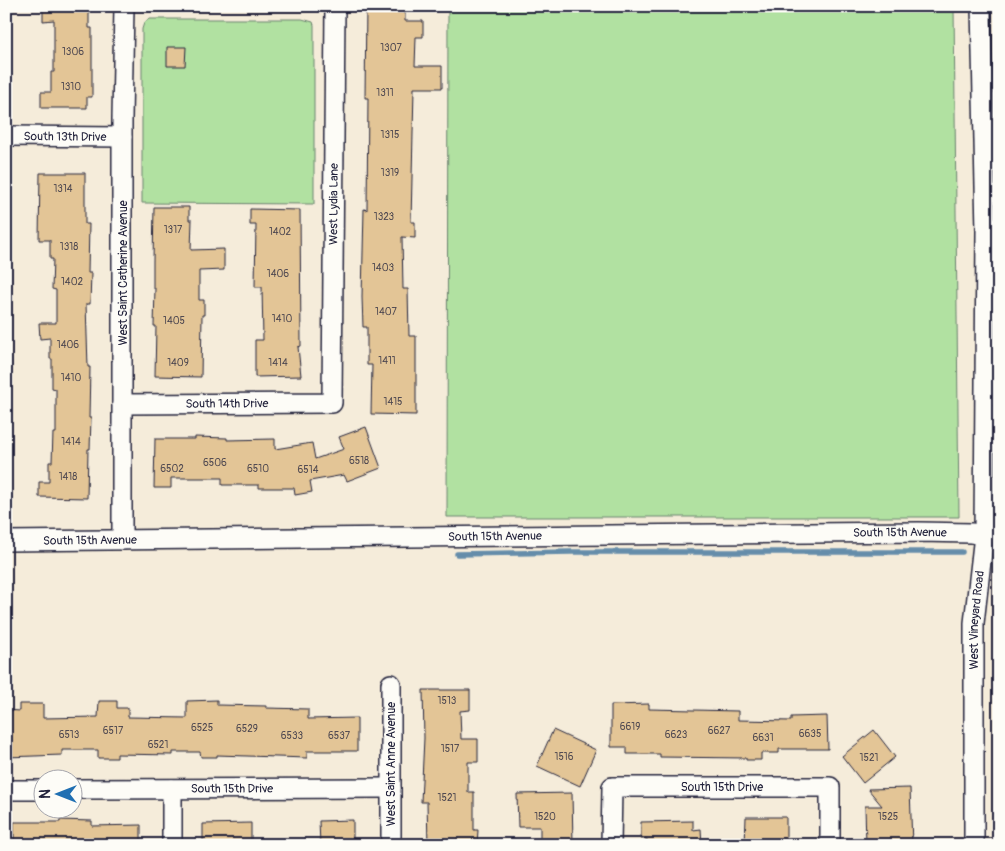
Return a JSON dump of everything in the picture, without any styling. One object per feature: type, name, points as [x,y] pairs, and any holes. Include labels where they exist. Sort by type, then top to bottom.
[{"type":"street","name":"West Saint Catherine Avenue","points":[[122,540],[122,137],[124,6]]},
{"type":"street","name":"West Lydia Lane","points":[[332,403],[335,6]]},
{"type":"street","name":"West Vineyard Road","points":[[974,845],[974,622],[988,546],[986,230],[981,6]]},
{"type":"street","name":"South 13th Drive","points":[[6,136],[122,137]]},
{"type":"street","name":"South 14th Drive","points":[[122,404],[332,403]]},
{"type":"street","name":"South 15th Avenue","points":[[6,541],[919,532],[971,533],[988,546]]},
{"type":"street","name":"West Saint Anne Avenue","points":[[391,684],[391,845]]},
{"type":"street","name":"South 15th Drive","points":[[611,845],[612,787],[830,787],[830,845]]},
{"type":"street","name":"South 15th Drive","points":[[82,790],[391,788]]},
{"type":"street","points":[[172,789],[172,845]]},
{"type":"street","points":[[6,790],[32,790]]},
{"type":"green space","points":[[448,6],[954,6],[959,517],[447,517]]},
{"type":"green space","points":[[149,19],[302,19],[313,22],[314,204],[142,203],[142,29],[144,23]]},
{"type":"building","points":[[43,6],[89,6],[89,28],[92,28],[92,97],[87,97],[87,108],[41,108],[41,92],[51,92],[51,72],[54,72],[54,20],[43,21]]},
{"type":"building","points":[[366,6],[405,6],[405,21],[423,21],[423,37],[416,37],[415,66],[442,66],[442,88],[414,88],[411,222],[415,222],[415,238],[402,237],[403,289],[408,289],[409,336],[416,336],[416,415],[371,414],[372,365],[367,365],[367,327],[363,327],[362,297],[364,209],[367,210],[368,98],[365,98]]},
{"type":"building","points":[[167,47],[186,47],[185,66],[167,66]]},
{"type":"building","points":[[40,173],[85,173],[85,224],[89,224],[88,273],[91,273],[90,304],[86,304],[88,367],[90,367],[89,418],[91,418],[87,498],[39,497],[39,482],[49,482],[49,462],[52,462],[53,433],[56,433],[56,389],[52,388],[50,338],[40,339],[39,323],[56,323],[56,290],[52,289],[53,259],[50,259],[50,240],[39,240]]},
{"type":"building","points":[[154,207],[189,207],[189,220],[192,220],[191,250],[224,249],[224,270],[199,271],[199,300],[204,300],[201,377],[155,376]]},
{"type":"building","points":[[250,209],[300,210],[301,346],[298,347],[301,376],[255,377],[255,340],[263,340],[262,287],[255,287],[256,225],[250,225]]},
{"type":"building","points":[[366,427],[381,468],[347,481],[344,475],[310,481],[312,492],[295,495],[294,488],[259,488],[259,485],[222,485],[222,478],[171,478],[171,488],[154,488],[155,439],[195,439],[195,437],[227,438],[227,440],[275,439],[275,449],[312,443],[315,459],[344,449],[339,437]]},
{"type":"building","points":[[423,690],[470,690],[470,710],[460,711],[461,739],[478,739],[478,762],[468,762],[468,792],[474,792],[474,830],[478,830],[477,845],[428,845],[427,802],[421,802],[424,738]]},
{"type":"building","points":[[217,700],[217,705],[308,709],[308,719],[357,718],[357,751],[307,751],[307,758],[217,755],[217,757],[201,757],[200,752],[173,752],[173,755],[117,754],[117,758],[98,758],[98,750],[62,750],[62,755],[6,757],[6,710],[19,711],[19,704],[43,704],[43,718],[98,717],[99,701],[117,701],[117,708],[128,708],[128,717],[187,718],[187,701]]},
{"type":"building","points":[[649,704],[649,709],[738,711],[738,720],[791,721],[791,717],[827,716],[828,749],[779,749],[779,753],[761,753],[761,760],[746,760],[746,758],[660,757],[660,754],[627,754],[627,747],[611,747],[611,705]]},
{"type":"building","points":[[553,730],[596,750],[580,786],[537,766]]},
{"type":"building","points":[[874,730],[895,757],[863,783],[842,756]]},
{"type":"building","points":[[910,788],[912,845],[866,845],[865,806],[882,806],[868,789]]},
{"type":"building","points":[[572,793],[573,845],[540,845],[540,827],[518,827],[517,794]]},
{"type":"building","points":[[746,817],[786,817],[786,845],[745,845]]},
{"type":"building","points":[[60,820],[92,821],[92,826],[141,825],[141,845],[14,845],[14,822],[60,822]]},
{"type":"building","points":[[353,820],[353,845],[320,845],[319,821]]},
{"type":"building","points":[[693,821],[693,830],[701,829],[702,845],[647,845],[647,839],[641,839],[641,822]]},
{"type":"building","points":[[251,823],[251,845],[207,845],[207,842],[203,842],[203,824]]},
{"type":"waterway","points":[[457,554],[571,552],[962,552]]}]
